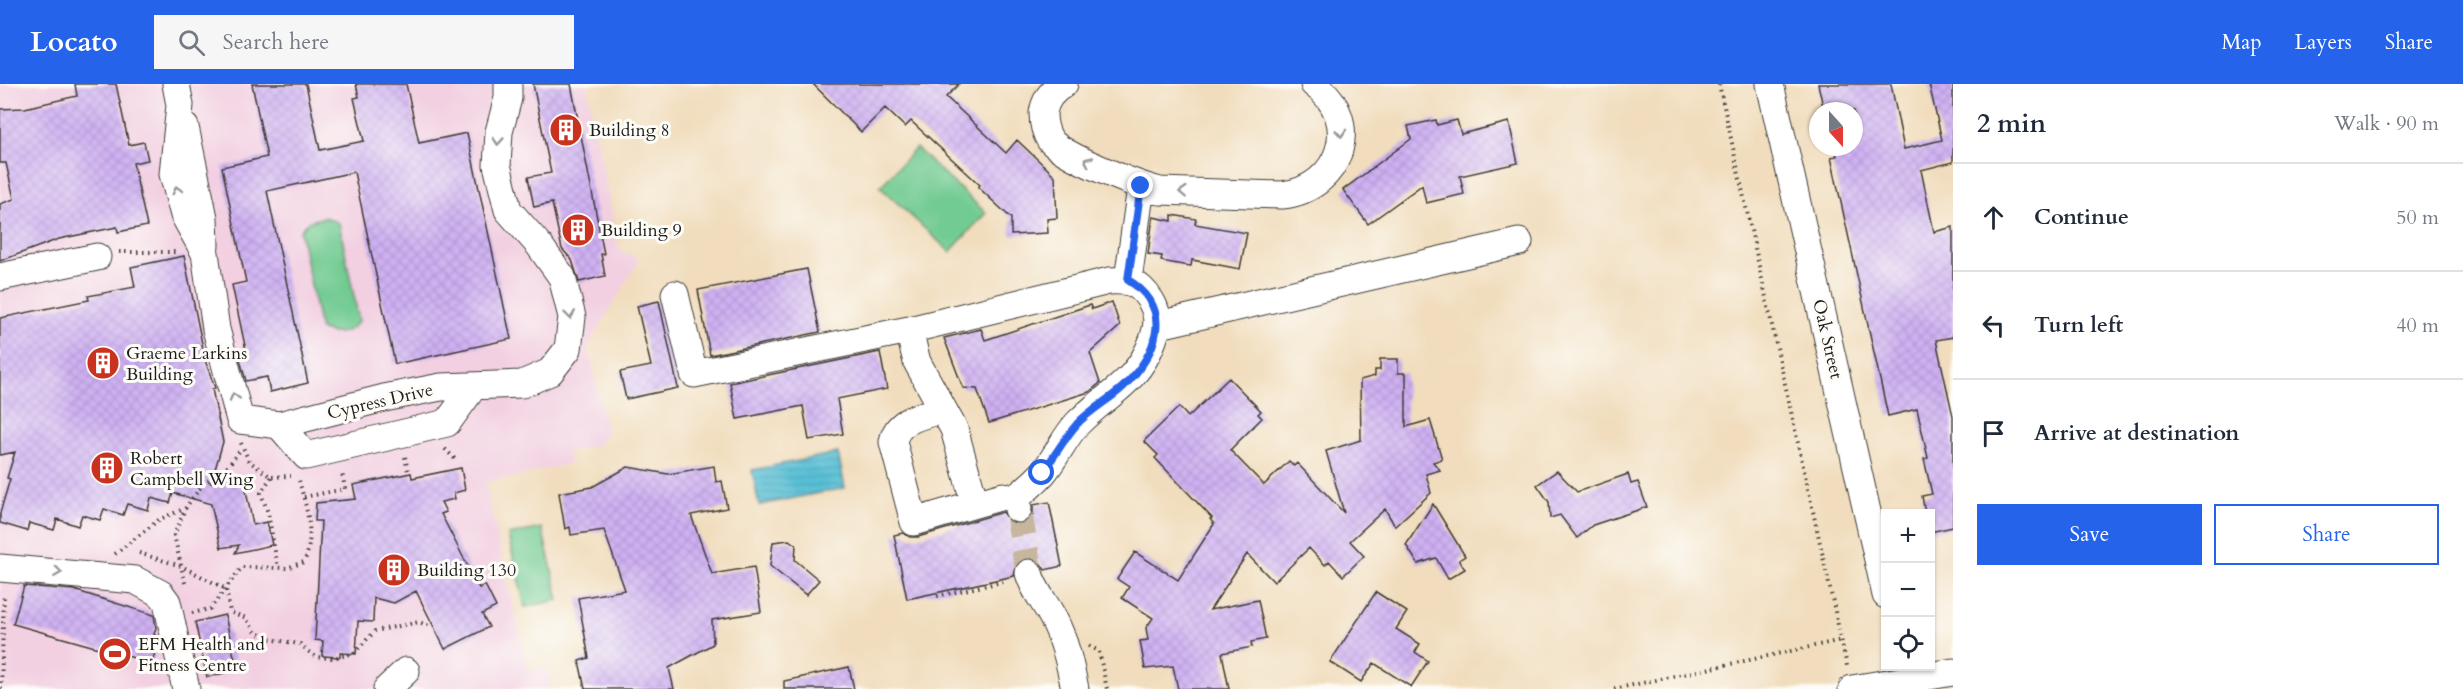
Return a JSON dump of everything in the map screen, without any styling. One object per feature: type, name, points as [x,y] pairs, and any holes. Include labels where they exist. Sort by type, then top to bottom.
[{"type":"street","name":"Cypress Drive","points":[[178,94],[173,174],[184,215],[205,253],[216,329],[240,420],[279,425],[384,398],[441,387],[522,384],[550,372],[568,349],[572,317],[562,277],[508,210],[497,165],[499,132],[508,98],[508,84]]},
{"type":"street","points":[[1064,84],[1049,97],[1044,107],[1044,125],[1051,140],[1064,150],[1141,186],[1187,193],[1282,195],[1294,194],[1314,185],[1333,166],[1341,143],[1341,129],[1336,108],[1324,91],[1314,84]]},
{"type":"street","name":"Oak Street","points":[[1770,84],[1881,572]]},
{"type":"street","points":[[1128,280],[1141,186]]},
{"type":"street","points":[[1159,326],[1519,242]]},
{"type":"street","points":[[0,277],[97,257]]},
{"type":"street","points":[[675,294],[694,374],[909,330],[1109,281],[1128,280],[1148,297],[1155,307],[1159,326],[1139,370],[1123,387],[1078,423],[1017,504],[1003,496],[914,522],[893,442],[895,430],[904,422],[943,409]]},
{"type":"street","points":[[909,330],[918,362],[954,429],[975,504]]},
{"type":"street","points":[[279,425],[306,456],[447,423],[474,386]]},
{"type":"street","points":[[4,567],[135,580],[161,594],[167,602],[186,689]]},
{"type":"street","points":[[1021,576],[1034,590],[1053,618],[1069,659],[1075,689]]},
{"type":"street","points":[[387,689],[406,671]]},
{"type":"street","points":[[1852,689],[1903,674],[1953,672]]},
{"type":"path","points":[[1614,689],[1842,640],[1719,84]]},
{"type":"path","points":[[124,251],[205,253]]},
{"type":"path","points":[[186,589],[174,535],[186,507],[203,484],[225,470],[241,449],[249,461],[271,477],[298,476],[310,521],[308,552],[304,562],[278,568],[242,567],[210,609],[192,613]]},
{"type":"path","points":[[405,456],[408,471]]},
{"type":"path","points":[[304,497],[345,489],[342,471]]},
{"type":"path","points":[[271,477],[261,493],[268,513],[278,568]]},
{"type":"path","points":[[333,492],[335,498]]},
{"type":"path","points":[[92,577],[118,552],[160,519],[186,507]]},
{"type":"path","points":[[118,552],[127,552]]},
{"type":"path","points":[[137,553],[181,566],[226,589]]},
{"type":"path","points":[[2,689],[4,567]]},
{"type":"path","points":[[937,596],[1021,576]]},
{"type":"path","points":[[226,589],[230,612],[246,618],[256,633],[270,639],[300,644],[315,657],[332,658],[353,654],[375,631],[398,625],[418,622],[432,627]]},
{"type":"path","points":[[173,633],[194,627],[189,601]]},
{"type":"shaded area","points":[[0,84],[586,84],[619,249],[639,260],[588,346],[607,434],[598,445],[568,452],[570,464],[485,483],[528,671],[546,667],[551,689],[0,689]]},
{"type":"green space","points":[[916,148],[986,213],[950,252],[880,187]]},
{"type":"green space","points":[[324,217],[339,223],[359,321],[351,329],[336,333],[320,329],[300,231],[308,222]]},
{"type":"green space","points":[[542,528],[559,600],[525,607],[508,535]]},
{"type":"water","points":[[838,453],[845,488],[759,505],[752,470]]},
{"type":"building","points":[[75,84],[116,84],[129,145],[144,142],[148,160],[133,163],[147,226],[118,232],[117,227],[59,239],[0,261],[0,204],[14,199],[6,163],[0,163],[0,109],[25,108],[77,96]]},
{"type":"building","points":[[252,84],[306,84],[320,150],[364,141],[354,98],[359,97],[356,84],[406,84],[419,143],[467,133],[511,339],[395,364],[354,172],[267,191],[308,383],[270,392],[267,377],[246,381],[239,356],[247,355],[232,285],[246,282],[222,167],[267,157]]},
{"type":"building","points":[[533,84],[571,84],[604,254],[601,254],[605,276],[579,282],[572,260],[562,249],[552,203],[534,207],[528,177],[551,173]]},
{"type":"building","points":[[813,84],[959,84],[946,97],[1006,153],[1017,140],[1055,176],[1057,218],[1047,219],[1048,233],[1011,235],[1011,218],[978,187],[980,185],[911,121],[905,127],[885,108],[861,132]]},
{"type":"building","points":[[1818,84],[1891,84],[1904,149],[1942,140],[1929,84],[1953,84],[1953,162],[1921,170],[1934,232],[1953,227],[1953,337],[1936,340],[1953,416],[1953,527],[1935,531],[1935,509],[1924,509],[1922,496],[1932,494],[1924,459],[1928,458],[1917,409],[1888,416],[1831,157],[1863,156],[1863,102],[1822,102]]},
{"type":"building","points":[[1436,120],[1437,125],[1457,120],[1461,134],[1509,122],[1518,163],[1460,176],[1464,194],[1426,203],[1422,185],[1368,224],[1343,190],[1411,139],[1408,126]]},
{"type":"building","points":[[1172,215],[1196,219],[1195,224],[1247,233],[1240,269],[1192,260],[1191,266],[1183,265],[1161,261],[1162,256],[1148,254],[1153,217],[1172,221]]},
{"type":"building","points":[[184,256],[206,363],[215,388],[212,389],[223,442],[211,483],[243,476],[253,525],[267,522],[272,545],[235,553],[239,545],[221,548],[211,504],[173,493],[170,503],[151,498],[148,510],[127,504],[123,515],[104,509],[100,520],[82,515],[78,526],[57,519],[54,530],[29,523],[27,531],[0,523],[0,513],[10,479],[7,478],[15,452],[0,455],[0,318],[89,300],[88,296],[135,287],[131,267]]},
{"type":"building","points":[[807,269],[820,332],[710,355],[698,290]]},
{"type":"building","points":[[659,301],[678,388],[626,399],[620,372],[651,366],[637,306]]},
{"type":"building","points":[[1112,302],[1120,326],[1090,353],[1100,383],[1089,392],[989,423],[977,389],[963,388],[944,338],[981,329],[985,340],[1090,305],[1092,309]]},
{"type":"building","points":[[880,352],[887,389],[837,399],[843,434],[809,440],[803,406],[737,419],[730,383]]},
{"type":"building","points":[[1380,359],[1398,359],[1398,373],[1406,373],[1406,427],[1430,420],[1442,459],[1433,462],[1440,470],[1426,474],[1431,493],[1395,526],[1385,509],[1350,541],[1364,556],[1343,576],[1329,561],[1325,565],[1309,548],[1274,582],[1247,554],[1210,610],[1258,600],[1266,639],[1251,642],[1252,647],[1222,653],[1229,689],[1178,689],[1173,666],[1145,669],[1140,641],[1148,640],[1146,628],[1153,618],[1122,598],[1129,587],[1117,579],[1135,552],[1178,580],[1214,524],[1210,519],[1212,518],[1155,458],[1158,455],[1144,441],[1179,407],[1188,417],[1229,378],[1261,411],[1258,414],[1262,418],[1230,450],[1264,485],[1289,461],[1294,466],[1297,463],[1344,513],[1326,451],[1361,440],[1360,380],[1375,376],[1375,370],[1380,370]]},
{"type":"building","points":[[714,466],[716,482],[722,481],[727,508],[691,515],[712,574],[754,567],[761,612],[712,620],[713,644],[669,668],[674,689],[585,689],[579,661],[589,658],[578,598],[625,590],[604,530],[571,535],[570,527],[565,529],[559,493],[592,487],[628,467],[668,474]]},
{"type":"building","name":"Building 130","points":[[461,468],[465,490],[454,493],[455,499],[441,502],[446,512],[441,514],[479,588],[485,585],[496,607],[482,614],[489,627],[445,649],[416,591],[394,603],[374,598],[373,622],[358,621],[356,654],[340,653],[340,657],[322,656],[323,641],[315,640],[321,521],[315,521],[316,503],[356,499],[353,485],[411,473],[412,478]]},
{"type":"building","points":[[1557,471],[1577,492],[1628,474],[1631,484],[1638,482],[1647,507],[1593,525],[1577,538],[1560,515],[1550,518],[1549,502],[1537,485]]},
{"type":"building","points":[[1049,502],[1062,566],[1045,570],[1039,561],[1025,558],[1017,563],[1014,576],[907,599],[894,535],[903,533],[910,537],[918,537],[1003,512],[1012,524],[1021,524],[1033,515],[1033,505]]},
{"type":"building","points":[[1433,504],[1465,556],[1459,560],[1465,569],[1448,579],[1436,558],[1418,564],[1406,545]]},
{"type":"building","points":[[789,540],[796,545],[795,560],[819,580],[806,595],[770,566],[773,542]]},
{"type":"building","points":[[24,586],[74,590],[154,615],[156,628],[154,634],[159,639],[152,663],[13,624]]},
{"type":"building","points":[[1376,592],[1407,612],[1396,629],[1420,644],[1415,652],[1428,661],[1411,687],[1374,663],[1361,682],[1330,662]]},
{"type":"building","points":[[225,615],[237,670],[207,677],[195,622]]},
{"type":"building","points":[[849,667],[854,689],[784,689],[784,681]]},
{"type":"tunnel","points":[[1018,509],[1029,573]]},
{"type":"place","name":"Building 8","points":[[566,130]]},
{"type":"place","name":"Building 9","points":[[578,230]]},
{"type":"place","name":"Graeme Larkins Building","points":[[103,363]]},
{"type":"place","name":"Robert Campbell Wing","points":[[107,468]]},
{"type":"place","name":"Building 130","points":[[394,570]]},
{"type":"place","name":"EFM Health and Fitness Centre","points":[[115,654]]},
{"type":"route","points":[[1042,473],[1078,423],[1123,387],[1139,370],[1159,326],[1155,307],[1140,287],[1128,280],[1141,186]]}]
